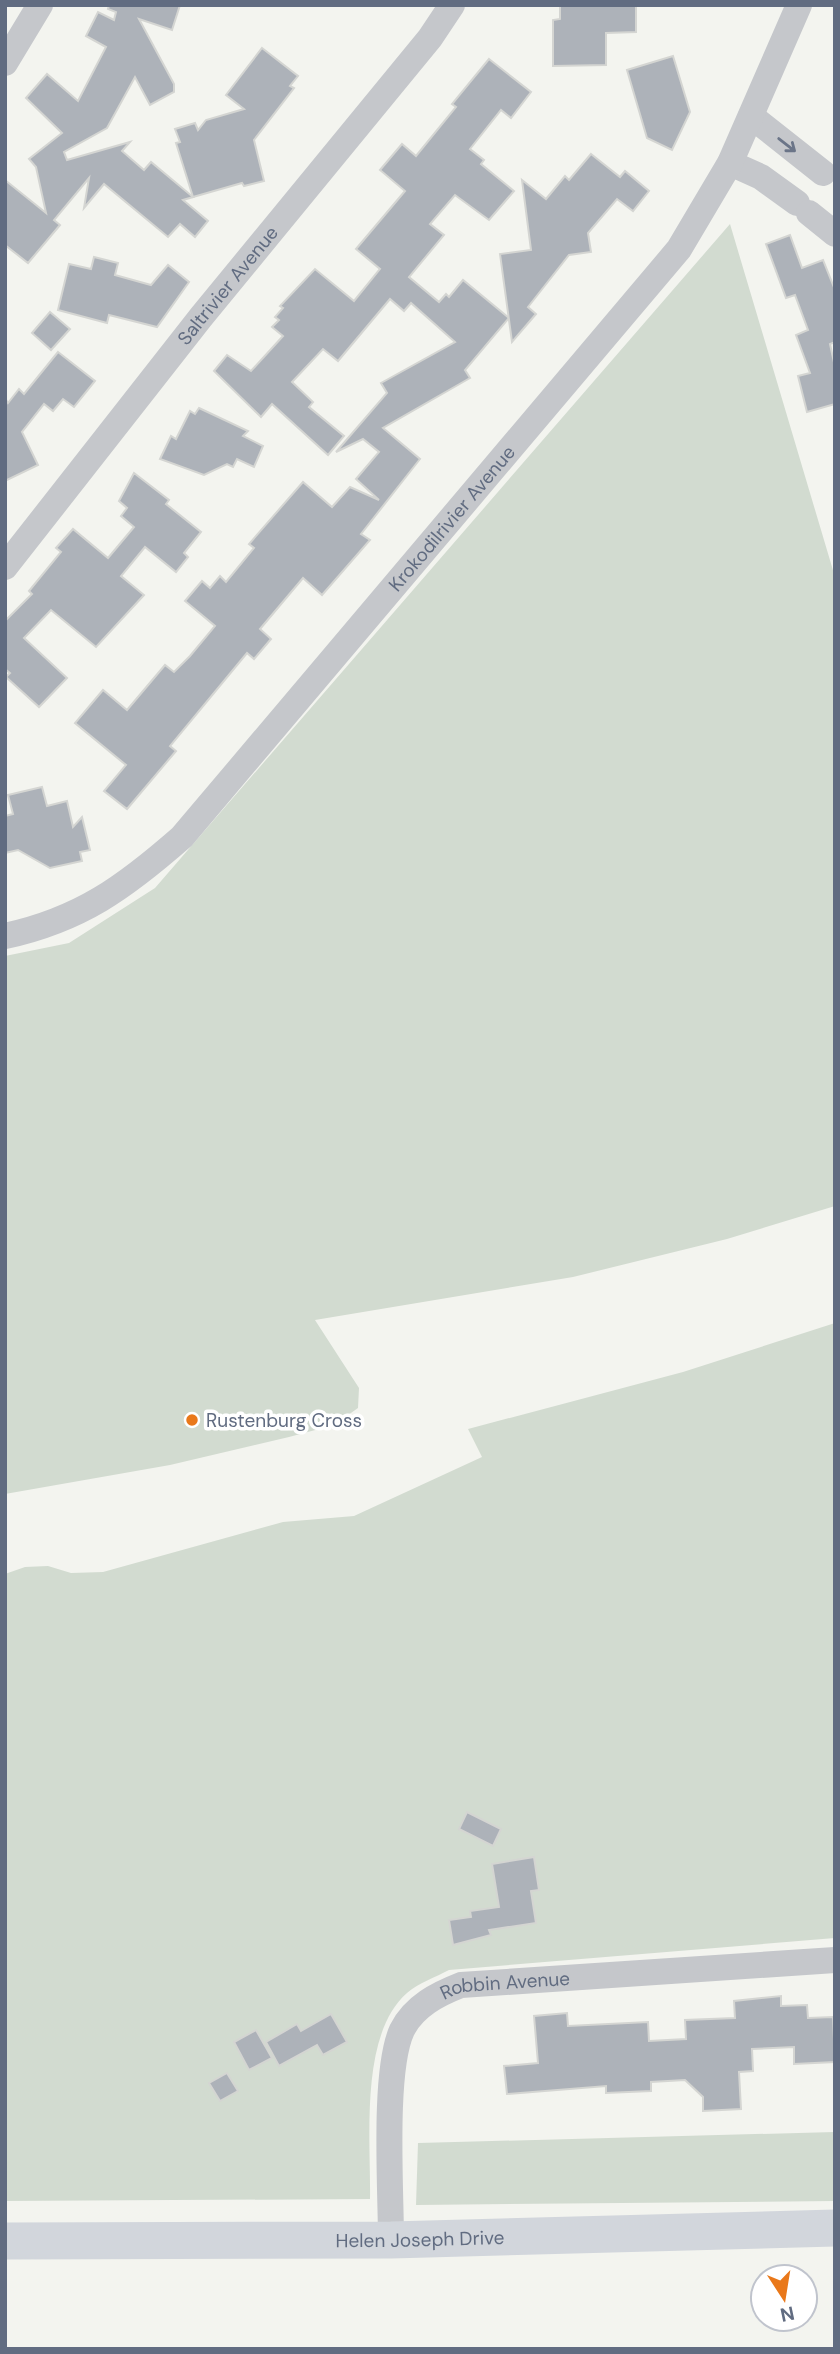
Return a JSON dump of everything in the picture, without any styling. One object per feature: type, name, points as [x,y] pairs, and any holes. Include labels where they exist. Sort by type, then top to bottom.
[{"type":"street","points":[[5,62],[40,5]]},
{"type":"street","name":"Saltrivier Avenue","points":[[5,567],[201,317],[430,38],[452,5]]},
{"type":"street","name":"Krokodilrivier Avenue","points":[[5,936],[39,929],[89,909],[135,878],[181,837],[679,249],[730,163],[799,5]]},
{"type":"street","points":[[751,116],[823,173]]},
{"type":"street","points":[[730,163],[761,177],[835,234]]},
{"type":"street","name":"Robbin Avenue","points":[[391,2240],[391,2141],[397,2050],[409,2019],[440,1993],[461,1985],[835,1960]]},
{"type":"street","name":"Helen Joseph Drive","points":[[5,2241],[391,2240],[835,2228]]},
{"type":"shaded area","points":[[730,224],[835,577],[835,1206],[727,1239],[573,1277],[315,1320],[359,1388],[358,1408],[334,1425],[170,1465],[5,1494],[5,956],[69,943],[155,888]]},
{"type":"shaded area","points":[[835,1323],[835,1938],[449,1970],[422,1983],[407,1993],[392,2011],[381,2035],[374,2061],[369,2119],[370,2199],[5,2201],[5,1574],[25,1567],[48,1566],[71,1573],[103,1572],[283,1522],[354,1516],[482,1457],[468,1429],[683,1372]]},
{"type":"shaded area","points":[[835,2132],[835,2201],[416,2205],[418,2143]]},
{"type":"building","points":[[109,5],[180,5],[172,30],[139,19],[174,84],[174,92],[150,105],[135,77],[107,128],[64,152],[67,160],[130,142],[122,151],[144,170],[151,162],[193,197],[183,200],[208,221],[195,237],[180,224],[168,237],[104,184],[84,208],[89,178],[54,220],[60,225],[28,263],[5,245],[5,180],[46,213],[36,167],[29,159],[62,133],[26,98],[47,74],[78,101],[106,47],[86,36],[98,12],[114,20],[116,12],[108,9]]},
{"type":"building","points":[[560,5],[636,5],[636,32],[606,33],[606,65],[553,66],[553,20],[560,19]]},
{"type":"building","points":[[262,48],[298,76],[290,86],[294,88],[254,140],[264,181],[244,186],[242,183],[193,197],[176,143],[180,142],[175,129],[195,123],[198,130],[206,120],[244,109],[226,95]]},
{"type":"building","points":[[673,56],[690,112],[672,150],[647,138],[627,70]]},
{"type":"building","points":[[489,59],[531,92],[511,118],[501,110],[470,149],[484,160],[481,164],[514,191],[489,220],[455,195],[430,224],[444,235],[409,277],[439,302],[446,294],[449,297],[463,280],[509,318],[465,370],[470,378],[383,428],[420,459],[361,534],[370,540],[322,595],[303,578],[260,629],[271,639],[254,659],[247,653],[170,746],[176,751],[127,809],[104,791],[126,765],[75,723],[103,690],[127,710],[165,665],[174,672],[190,656],[215,626],[185,601],[202,581],[210,588],[220,576],[226,582],[254,548],[249,544],[303,482],[332,507],[350,487],[379,500],[356,479],[379,452],[363,439],[336,452],[387,393],[381,383],[455,342],[411,303],[404,311],[390,299],[338,361],[323,349],[292,382],[313,402],[309,407],[344,436],[328,455],[272,404],[261,417],[214,371],[227,355],[251,371],[283,336],[272,327],[279,320],[275,317],[283,308],[280,306],[315,269],[354,301],[380,269],[356,249],[405,191],[380,170],[402,144],[416,156],[456,107],[452,104]]},
{"type":"building","points":[[591,154],[620,177],[625,171],[649,191],[633,211],[617,199],[588,233],[591,252],[569,255],[528,307],[536,314],[512,342],[500,254],[531,250],[522,180],[546,199],[565,176],[569,180]]},
{"type":"building","points":[[790,235],[802,268],[823,260],[835,290],[835,342],[830,344],[835,367],[835,404],[807,412],[798,376],[810,373],[796,335],[808,330],[795,295],[786,298],[766,244]]},
{"type":"building","points":[[94,257],[118,263],[115,275],[151,285],[168,265],[189,282],[157,327],[109,315],[107,323],[58,310],[69,264],[91,269]]},
{"type":"building","points":[[50,312],[70,329],[51,350],[32,333]]},
{"type":"building","points":[[58,352],[95,381],[74,407],[63,399],[53,411],[44,404],[22,432],[38,465],[5,481],[5,398],[8,403],[19,389],[24,394]]},
{"type":"building","points":[[199,408],[248,431],[243,436],[263,446],[254,467],[237,459],[233,467],[227,464],[204,475],[160,459],[171,436],[176,439],[190,411],[195,414]]},
{"type":"building","points":[[134,473],[169,500],[166,504],[201,532],[184,553],[188,557],[176,572],[145,547],[121,576],[144,595],[96,647],[51,610],[24,638],[67,678],[39,707],[6,677],[10,673],[5,669],[5,621],[32,594],[29,591],[61,552],[56,548],[73,529],[108,558],[134,527],[121,516],[127,508],[119,501]]},
{"type":"building","points":[[42,787],[47,806],[67,801],[73,827],[82,817],[90,850],[80,852],[82,861],[50,868],[18,850],[5,853],[5,816],[13,814],[8,795]]},
{"type":"building","points":[[467,1812],[501,1829],[493,1846],[459,1829]]},
{"type":"building","points":[[534,1857],[539,1890],[531,1891],[536,1923],[489,1930],[491,1935],[453,1945],[449,1920],[471,1917],[470,1911],[499,1907],[492,1864]]},
{"type":"building","points":[[781,1996],[781,2006],[807,2005],[808,2018],[833,2017],[835,2062],[794,2064],[794,2047],[752,2049],[753,2071],[739,2072],[741,2109],[703,2111],[703,2097],[685,2080],[651,2082],[651,2091],[606,2093],[606,2086],[507,2094],[504,2066],[538,2063],[534,2016],[567,2013],[568,2026],[648,2022],[649,2041],[686,2039],[685,2020],[735,2018],[734,2001]]},
{"type":"building","points":[[331,2014],[347,2042],[323,2055],[317,2045],[279,2066],[266,2042],[297,2024],[301,2031]]},
{"type":"building","points":[[256,2030],[272,2058],[249,2070],[234,2042]]},
{"type":"building","points":[[227,2073],[238,2091],[220,2101],[209,2083]]},
{"type":"place","name":"Rustenburg Cross","points":[[192,1420]]}]
